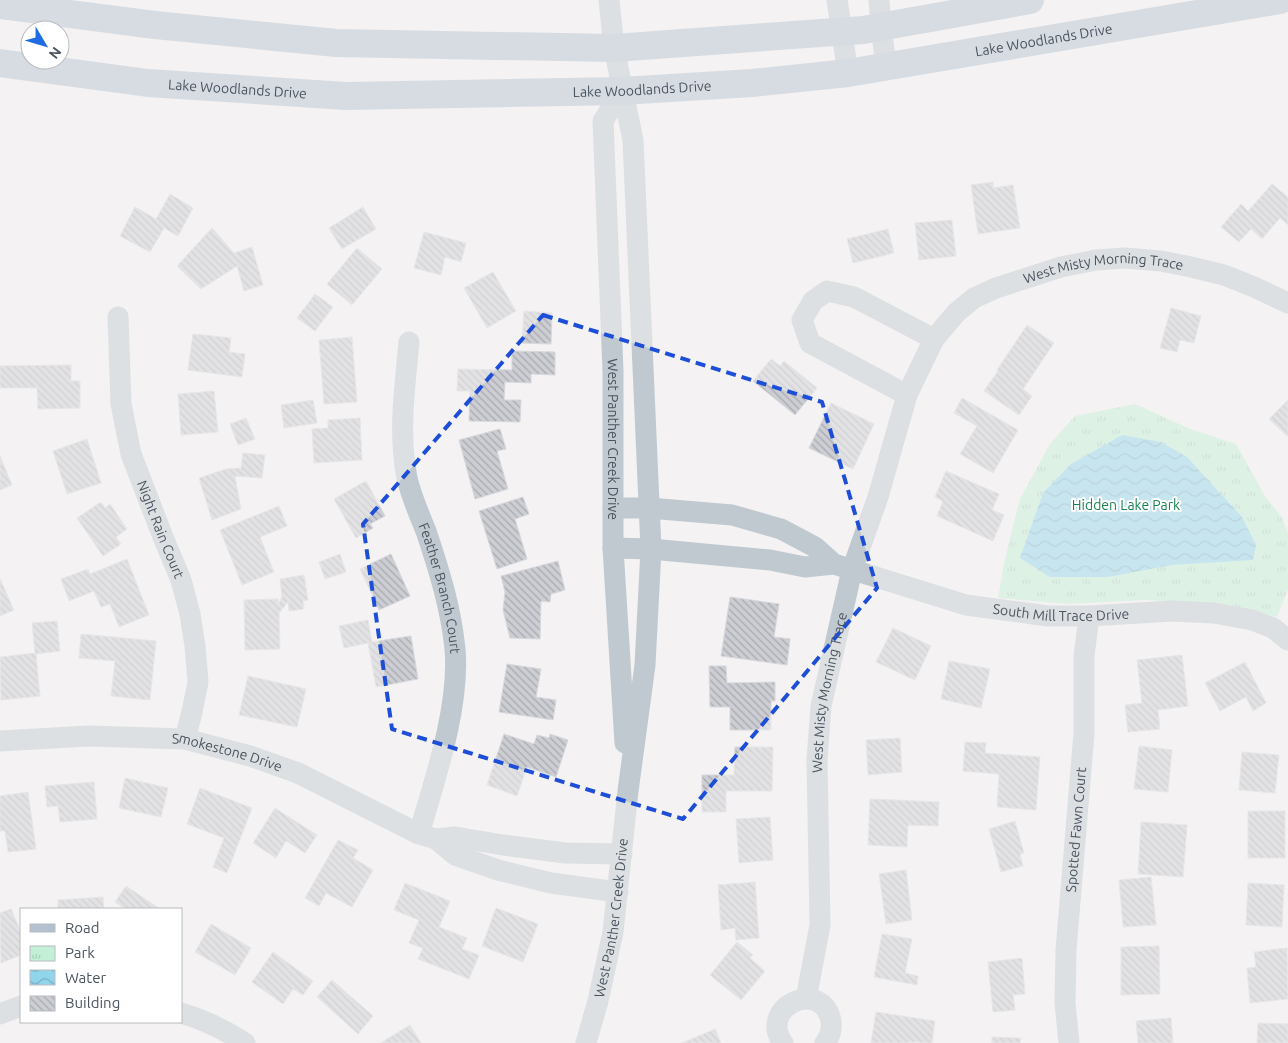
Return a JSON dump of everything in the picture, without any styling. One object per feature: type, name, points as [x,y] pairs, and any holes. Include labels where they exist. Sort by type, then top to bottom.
[{"type":"main road","points":[[0,5],[155,25],[336,43],[614,48],[863,30],[880,13],[1030,0]]},
{"type":"main road","name":"Lake Woodlands Drive","points":[[0,63],[148,84],[346,96],[622,92],[752,83],[848,73],[1280,0]]},
{"type":"street","name":"West Panther Creek Drive","points":[[586,1043],[614,932],[628,791],[644,665],[651,549],[633,140],[614,48],[609,0]]},
{"type":"street","points":[[837,0],[848,73]]},
{"type":"street","points":[[880,13],[886,66]]},
{"type":"street","name":"West Panther Creek Drive","points":[[622,92],[603,121],[613,371],[613,548],[628,791]]},
{"type":"street","name":"West Misty Morning Trace","points":[[806,999],[820,925],[818,760],[821,706],[843,567],[878,497],[907,395],[934,339],[962,308],[974,298],[996,288],[1060,267],[1096,260],[1125,258],[1161,261],[1191,267],[1224,275],[1288,304]]},
{"type":"street","points":[[907,395],[810,343],[802,320],[812,301],[828,291],[854,297],[934,339]]},
{"type":"street","name":"Night Rain Court","points":[[118,317],[121,404],[131,454],[181,580],[190,614],[198,682],[184,739]]},
{"type":"street","name":"Feather Branch Court","points":[[409,342],[402,444],[407,479],[439,569],[450,614],[455,651],[454,693],[428,836]]},
{"type":"street","name":"South Mill Trace Drive","points":[[613,508],[649,508],[732,515],[781,529],[815,547],[843,567]]},
{"type":"street","name":"South Mill Trace Drive","points":[[613,548],[651,549],[770,560],[805,567],[843,567],[966,605],[1048,616],[1089,616],[1174,611],[1214,613],[1252,620],[1274,628],[1288,640]]},
{"type":"street","name":"Spotted Fawn Court","points":[[1069,1043],[1065,1003],[1066,950],[1084,733],[1084,656],[1089,616]]},
{"type":"street","name":"Smokestone Drive","points":[[0,741],[88,736],[184,739],[250,756],[298,773],[428,836],[455,855],[498,870],[551,883],[618,892]]},
{"type":"street","points":[[428,836],[455,836],[503,845],[565,853],[622,854]]},
{"type":"street","points":[[783,1043],[778,1034],[777,1025],[783,1009],[790,1003],[806,999],[815,1001],[823,1006],[828,1014],[831,1022],[831,1032],[825,1043]]},
{"type":"street","points":[[0,1014],[20,1006]]},
{"type":"street","points":[[182,1013],[199,1018],[245,1043]]},
{"type":"highlighted area","points":[[543,315],[822,402],[877,588],[683,819],[392,729],[363,524]]},
{"type":"green space","name":"Hidden Lake Park","points":[[1135,404],[1190,429],[1236,444],[1265,496],[1282,518],[1288,533],[1288,589],[1277,617],[1230,605],[1145,600],[1068,604],[998,598],[1005,559],[1020,499],[1050,444],[1075,416]]},
{"type":"water","points":[[1122,435],[1161,442],[1187,457],[1242,517],[1256,545],[1253,560],[1172,565],[1108,577],[1050,577],[1020,558],[1043,493],[1071,464]]},
{"type":"building","points":[[993,182],[993,188],[1013,185],[1020,228],[978,234],[971,185]]},
{"type":"building","points":[[1272,184],[1288,197],[1288,225],[1280,218],[1262,239],[1251,229],[1239,242],[1221,227],[1241,204],[1248,211]]},
{"type":"building","points":[[170,194],[193,208],[178,236],[164,228],[150,252],[120,236],[135,207],[156,219]]},
{"type":"building","points":[[363,207],[376,229],[342,249],[329,228]]},
{"type":"building","points":[[952,220],[956,256],[919,260],[915,223]]},
{"type":"building","points":[[212,228],[234,253],[252,247],[263,285],[244,291],[237,266],[201,289],[177,266]]},
{"type":"building","points":[[888,229],[894,253],[853,263],[847,239]]},
{"type":"building","points":[[424,232],[466,243],[461,262],[445,257],[441,275],[414,268]]},
{"type":"building","points":[[357,248],[382,269],[352,305],[327,284]]},
{"type":"building","points":[[493,272],[516,311],[487,328],[464,288]]},
{"type":"building","points":[[315,294],[333,307],[315,331],[297,318]]},
{"type":"building","points":[[1171,308],[1201,316],[1194,343],[1180,340],[1177,352],[1160,348]]},
{"type":"building","points":[[524,311],[552,313],[551,344],[522,343]]},
{"type":"building","points":[[1027,325],[1054,343],[1023,389],[1032,396],[1019,415],[984,391]]},
{"type":"building","points":[[193,334],[231,338],[229,352],[245,354],[242,377],[188,370]]},
{"type":"building","points":[[352,337],[357,402],[324,404],[319,340]]},
{"type":"building","points":[[512,351],[555,352],[555,375],[531,374],[531,383],[505,382],[504,400],[521,400],[520,422],[469,421],[470,391],[457,391],[458,369],[512,370]]},
{"type":"building","points":[[771,359],[780,366],[784,361],[817,388],[795,415],[753,381]]},
{"type":"building","points":[[71,365],[71,381],[80,381],[80,408],[38,409],[37,388],[0,388],[0,366]]},
{"type":"building","points":[[214,391],[218,432],[181,435],[178,394]]},
{"type":"building","points":[[962,398],[1018,430],[993,473],[960,454],[977,426],[954,413]]},
{"type":"building","points":[[313,400],[317,423],[284,428],[281,405]]},
{"type":"building","points":[[1288,400],[1288,437],[1269,419]]},
{"type":"building","points":[[831,403],[874,424],[853,469],[809,448]]},
{"type":"building","points":[[246,418],[255,439],[238,445],[230,424]]},
{"type":"building","points":[[360,418],[362,460],[314,463],[312,429],[328,428],[328,420]]},
{"type":"building","points":[[500,429],[506,449],[497,451],[508,489],[475,499],[459,440]]},
{"type":"building","points":[[87,439],[101,483],[67,494],[53,451]]},
{"type":"building","points":[[243,453],[265,455],[262,478],[235,476],[241,509],[212,520],[199,478],[226,469],[241,468]]},
{"type":"building","points":[[0,456],[12,485],[0,490]]},
{"type":"building","points":[[946,471],[999,494],[992,510],[1004,515],[993,541],[937,516],[943,501],[935,497]]},
{"type":"building","points":[[366,481],[385,516],[370,524],[373,528],[356,538],[334,499]]},
{"type":"building","points":[[523,497],[529,514],[515,519],[527,559],[497,569],[479,511]]},
{"type":"building","points":[[101,502],[105,508],[110,504],[127,529],[116,537],[121,544],[103,556],[77,518]]},
{"type":"building","points":[[279,506],[287,526],[260,537],[274,572],[242,585],[220,530]]},
{"type":"building","points":[[340,554],[346,572],[325,579],[319,562]]},
{"type":"building","points":[[391,554],[410,596],[379,610],[360,569]]},
{"type":"building","points":[[127,559],[149,615],[119,627],[110,604],[101,607],[94,591],[69,601],[61,579],[88,569],[90,574]]},
{"type":"building","points":[[558,561],[565,590],[551,594],[550,602],[541,601],[540,639],[510,638],[503,610],[505,592],[501,576]]},
{"type":"building","points":[[304,575],[308,600],[303,601],[304,609],[289,611],[288,602],[279,613],[280,649],[245,650],[244,600],[278,599],[278,604],[282,597],[280,579]]},
{"type":"building","points":[[0,579],[14,610],[0,616]]},
{"type":"building","points":[[730,597],[779,604],[774,637],[790,639],[787,665],[721,656]]},
{"type":"building","points":[[368,620],[372,642],[411,636],[418,679],[376,687],[368,643],[344,648],[339,626]]},
{"type":"building","points":[[57,621],[60,651],[36,654],[40,696],[1,700],[0,657],[35,653],[32,623]]},
{"type":"building","points":[[893,628],[931,646],[915,680],[876,662]]},
{"type":"building","points":[[81,634],[156,641],[150,700],[111,696],[115,661],[79,658]]},
{"type":"building","points":[[1182,655],[1188,706],[1158,710],[1160,729],[1128,732],[1125,705],[1142,703],[1137,660]]},
{"type":"building","points":[[949,661],[990,669],[981,708],[941,699]]},
{"type":"building","points":[[1245,662],[1266,703],[1253,711],[1246,697],[1220,711],[1205,683]]},
{"type":"building","points":[[507,664],[541,669],[536,697],[556,700],[553,720],[499,712]]},
{"type":"building","points":[[709,666],[726,666],[727,683],[775,682],[775,701],[771,701],[771,730],[730,730],[730,707],[710,707]]},
{"type":"building","points":[[248,676],[306,689],[297,727],[239,715]]},
{"type":"building","points":[[504,734],[534,744],[537,735],[549,738],[550,734],[568,740],[556,777],[527,767],[517,796],[487,785]]},
{"type":"building","points":[[900,738],[902,772],[868,775],[866,740]]},
{"type":"building","points":[[965,742],[986,743],[985,753],[1040,757],[1036,810],[997,807],[999,774],[963,771]]},
{"type":"building","points":[[1139,746],[1172,750],[1168,792],[1134,789]]},
{"type":"building","points":[[735,747],[773,747],[772,791],[726,791],[726,812],[702,812],[702,775],[734,775]]},
{"type":"building","points":[[1242,752],[1279,755],[1275,793],[1239,790]]},
{"type":"building","points":[[125,778],[168,788],[161,817],[119,808]]},
{"type":"building","points":[[94,782],[97,819],[60,822],[58,806],[47,807],[45,786]]},
{"type":"building","points":[[200,788],[252,808],[227,873],[213,867],[224,838],[187,824]]},
{"type":"building","points":[[28,792],[36,849],[8,852],[5,831],[0,831],[0,796]]},
{"type":"building","points":[[870,799],[939,802],[938,826],[908,825],[907,847],[868,845]]},
{"type":"building","points":[[275,808],[317,835],[305,853],[286,841],[276,858],[253,843]]},
{"type":"building","points":[[1248,811],[1285,811],[1285,858],[1248,858]]},
{"type":"building","points":[[770,817],[773,860],[739,863],[736,819]]},
{"type":"building","points":[[1015,821],[1024,853],[1020,854],[1023,866],[1001,872],[989,829]]},
{"type":"building","points":[[1141,822],[1187,825],[1183,877],[1138,874]]},
{"type":"building","points":[[338,840],[358,850],[353,858],[373,870],[352,907],[326,893],[319,906],[305,898]]},
{"type":"building","points":[[906,870],[912,920],[886,924],[879,874]]},
{"type":"building","points":[[1151,877],[1156,925],[1123,927],[1119,880]]},
{"type":"building","points":[[755,882],[759,938],[736,940],[735,928],[721,930],[718,885]]},
{"type":"building","points":[[405,883],[450,901],[439,927],[467,938],[462,949],[479,955],[469,979],[418,959],[423,948],[409,943],[419,920],[394,910]]},
{"type":"building","points":[[1248,883],[1284,885],[1282,927],[1246,925]]},
{"type":"building","points":[[126,886],[159,908],[124,908],[115,902]]},
{"type":"building","points":[[103,897],[104,908],[58,908],[58,900]]},
{"type":"building","points":[[496,908],[538,924],[523,962],[482,946]]},
{"type":"building","points":[[11,909],[20,930],[20,955],[1,963],[0,913]]},
{"type":"building","points":[[211,924],[251,948],[235,975],[195,952]]},
{"type":"building","points":[[882,934],[912,939],[905,973],[918,976],[917,985],[874,977]]},
{"type":"building","points":[[737,942],[753,955],[750,958],[765,971],[741,1000],[710,975]]},
{"type":"building","points":[[1159,946],[1160,994],[1121,995],[1121,947]]},
{"type":"building","points":[[1287,948],[1288,999],[1250,1003],[1247,968],[1256,967],[1254,952]]},
{"type":"building","points":[[273,952],[313,981],[303,995],[293,989],[283,1004],[252,982]]},
{"type":"building","points":[[1022,958],[1025,994],[1013,995],[1015,1010],[993,1012],[988,962]]},
{"type":"building","points":[[332,980],[373,1016],[358,1034],[317,997]]},
{"type":"building","points":[[876,1012],[935,1021],[932,1043],[871,1043]]},
{"type":"building","points":[[1171,1018],[1173,1043],[1138,1043],[1136,1021]]},
{"type":"building","points":[[1258,1023],[1288,1024],[1288,1043],[1257,1043]]},
{"type":"building","points":[[410,1025],[421,1043],[382,1043],[382,1042]]},
{"type":"building","points":[[715,1029],[721,1043],[682,1043]]},
{"type":"building","points":[[992,1037],[1021,1038],[1020,1043],[992,1043]]}]
